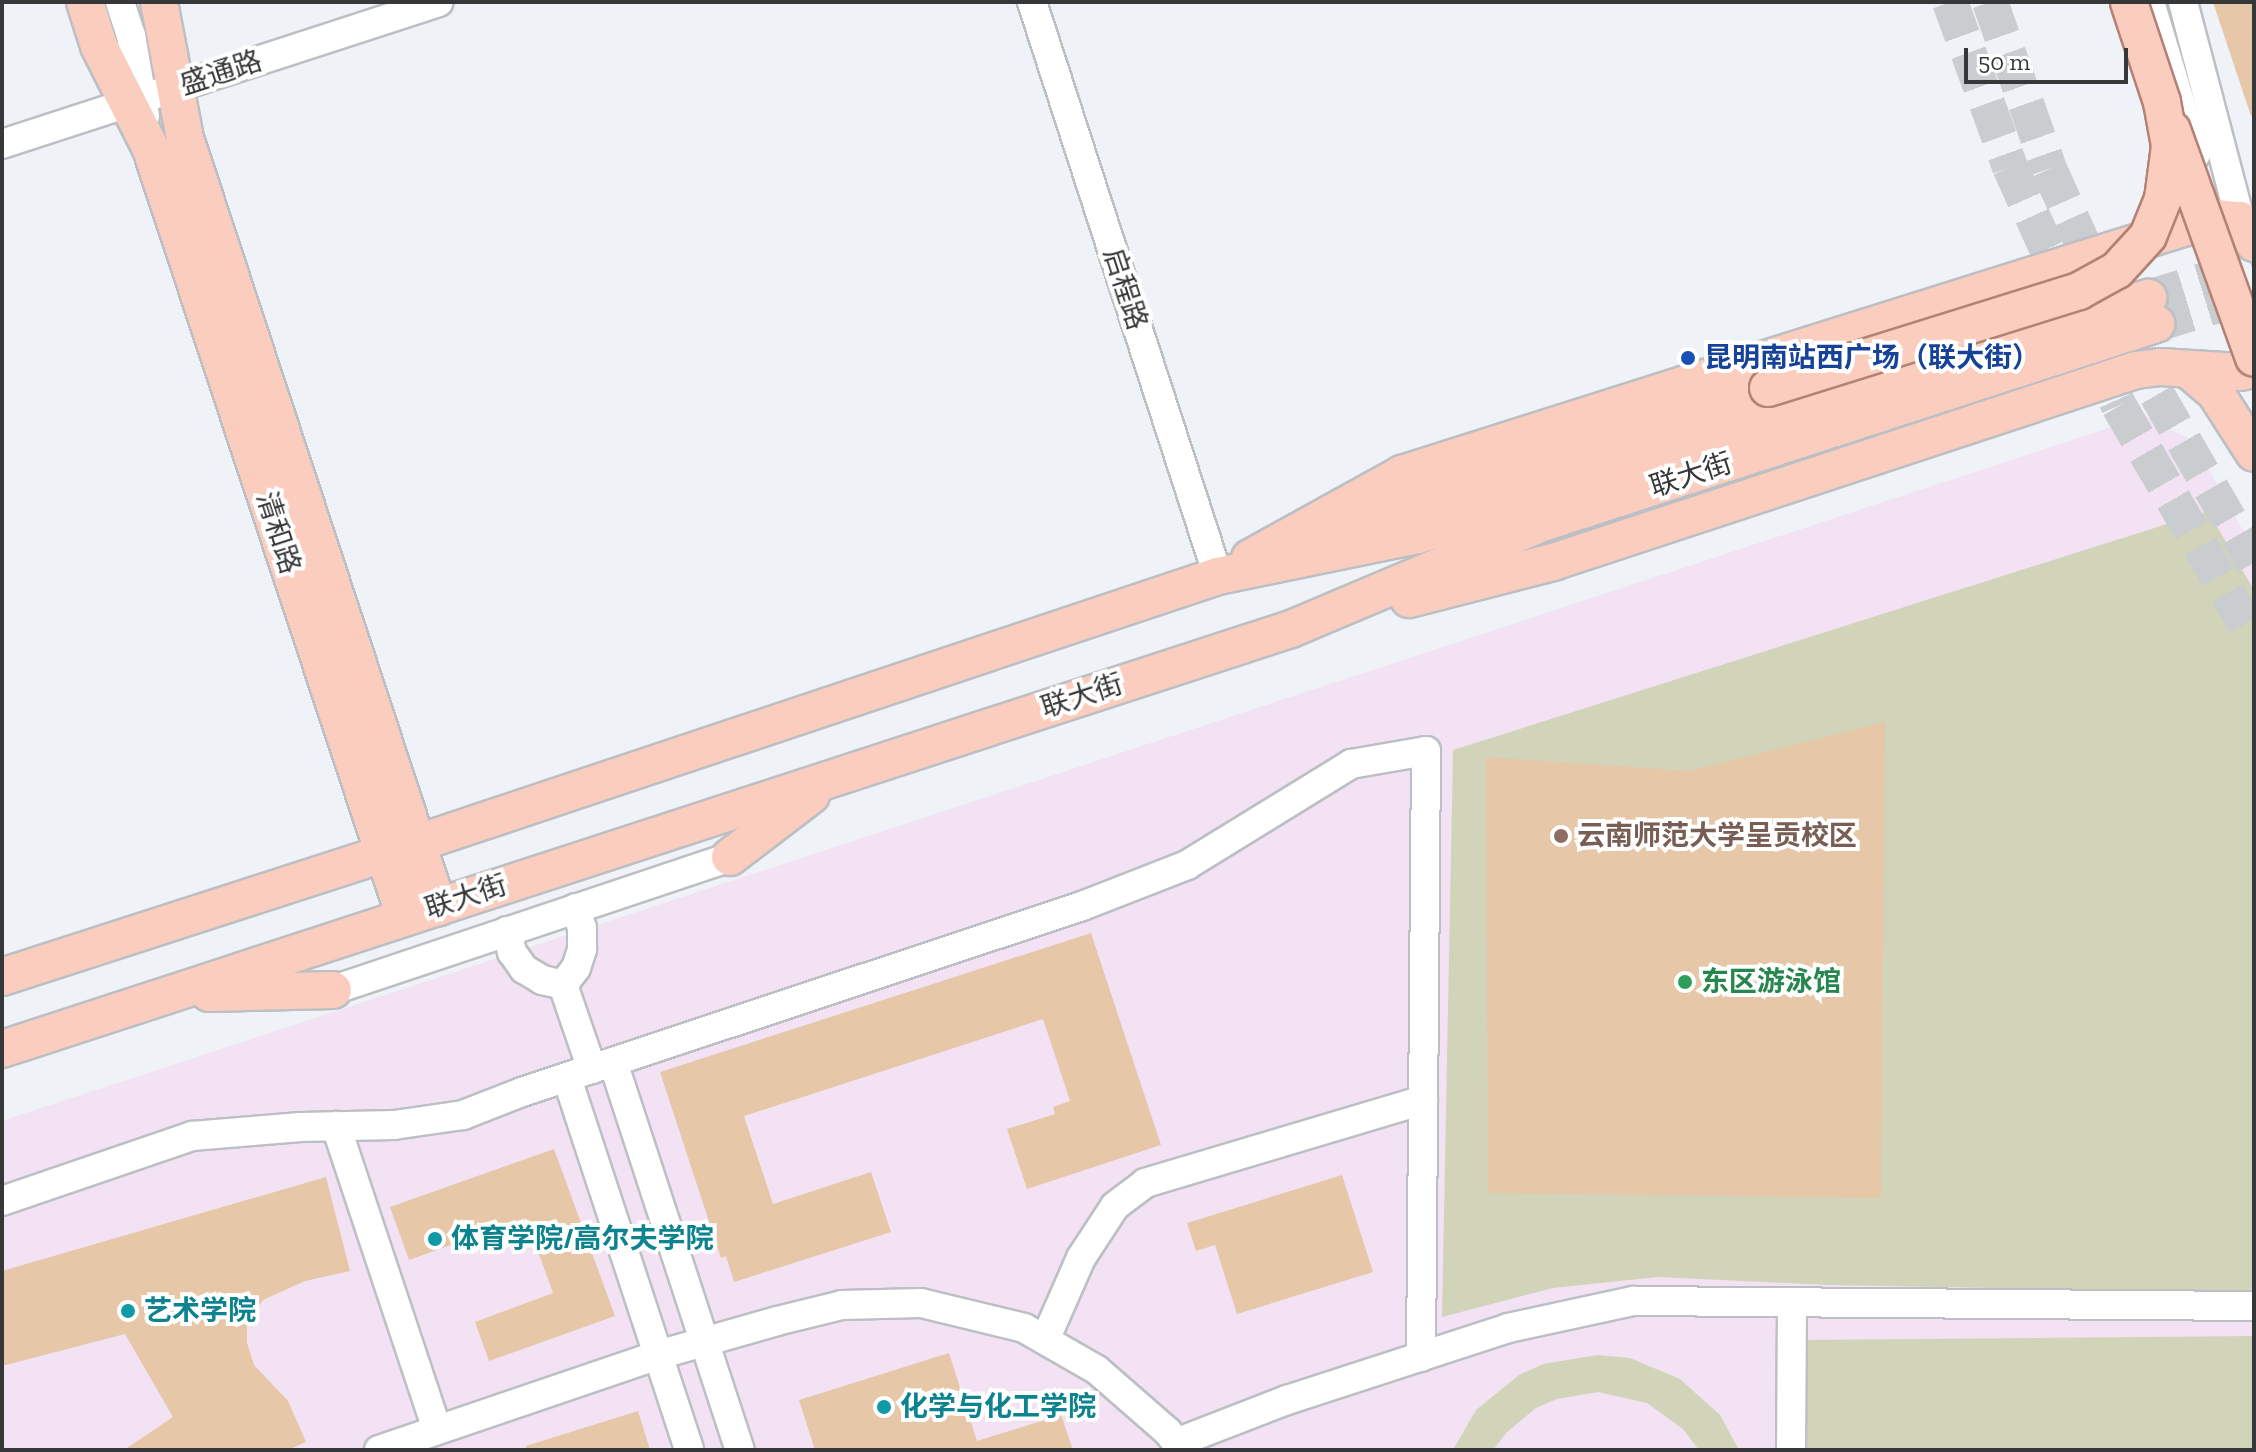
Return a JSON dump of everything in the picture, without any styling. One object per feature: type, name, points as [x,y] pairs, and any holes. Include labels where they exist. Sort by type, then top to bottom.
[{"type":"main road","name":"清和路","points":[[85,2],[99,46],[152,96],[168,144]]},
{"type":"main road","name":"清和路","points":[[159,2],[152,96],[422,912]]},
{"type":"main road","points":[[2129,2],[2254,358]]},
{"type":"main road","points":[[1218,576],[1410,502],[2079,291],[2117,270],[2148,236],[2163,199],[2170,146],[2162,102]]},
{"type":"main road","points":[[1218,576],[1402,474],[2215,218],[2247,232]]},
{"type":"main road","name":"联大街","points":[[2,977],[1218,576],[1418,535],[2152,311],[1539,524],[1291,629],[2,1049]]},
{"type":"main road","points":[[1291,629],[1553,562],[2136,370],[2161,367],[2191,372],[2254,369]]},
{"type":"main road","points":[[2191,372],[2215,392],[2254,453]]},
{"type":"main road","points":[[730,857],[834,777]]},
{"type":"main road","points":[[171,993],[333,990]]},
{"type":"street","name":"清和路","points":[[120,2],[152,96]]},
{"type":"street","name":"盛通路","points":[[2,144],[439,2]]},
{"type":"street","name":"启程路","points":[[1032,2],[1218,576]]},
{"type":"street","points":[[2150,2],[2198,161],[2201,190],[2187,227]]},
{"type":"street","points":[[2183,2],[2247,232]]},
{"type":"street","points":[[2,1201],[192,1136],[394,1125],[463,1115],[1082,906],[1187,865],[1351,764],[1426,751],[1421,1357]]},
{"type":"street","points":[[333,990],[730,857]]},
{"type":"street","points":[[563,985],[576,968],[582,949],[582,928],[575,908]]},
{"type":"street","points":[[507,931],[512,952],[524,969],[542,980],[563,985]]},
{"type":"street","points":[[563,985],[591,1070],[705,1341],[740,1450]]},
{"type":"street","points":[[591,1070],[658,1355],[689,1450]]},
{"type":"street","points":[[1045,1340],[1081,1258],[1115,1206],[1145,1183],[1423,1100]]},
{"type":"street","points":[[336,1126],[437,1430]]},
{"type":"street","points":[[379,1450],[658,1355],[842,1305],[921,1303],[1024,1328],[1097,1370],[1179,1447],[1287,1400],[1508,1328],[1633,1301],[2254,1306]]},
{"type":"street","points":[[1791,1450],[1792,1304]]},
{"type":"shaded area","name":"云南师范大学呈贡校区","points":[[2145,416],[2193,441],[2254,550],[2254,1450],[2,1450],[2,1121]]},
{"type":"green space","points":[[2208,511],[2254,590],[2254,1293],[1829,1285],[1658,1277],[1553,1288],[1442,1317],[1453,750]]},
{"type":"green space","points":[[2254,1336],[2254,1450],[1803,1450],[1802,1340]]},
{"type":"green space","points":[[1597,1355],[1630,1358],[1680,1379],[1720,1415],[1739,1450],[1699,1450],[1683,1429],[1647,1403],[1598,1392],[1557,1399],[1536,1408],[1506,1433],[1493,1450],[1453,1450],[1476,1410],[1519,1375],[1543,1364]]},
{"type":"building","points":[[2213,2],[2254,2],[2254,115],[2251,116]]},
{"type":"building","name":"东区游泳馆","points":[[1885,722],[1881,1198],[1488,1193],[1486,757],[1689,771]]},
{"type":"building","points":[[1091,933],[1161,1145],[1027,1189],[1007,1129],[1055,1114],[1053,1107],[1070,1101],[1043,1019],[744,1116],[773,1204],[871,1172],[891,1232],[734,1282],[726,1256],[721,1258],[660,1072]]},
{"type":"building","name":"体育学院/高尔夫学院","points":[[554,1149],[615,1316],[489,1361],[475,1322],[553,1293],[526,1218],[409,1260],[390,1207]]},
{"type":"building","points":[[1342,1175],[1373,1272],[1237,1314],[1215,1245],[1196,1251],[1187,1223]]},
{"type":"building","name":"艺术学院","points":[[326,1177],[350,1271],[305,1281],[263,1300],[247,1322],[247,1343],[254,1365],[288,1401],[306,1442],[288,1450],[124,1450],[173,1417],[125,1334],[2,1366],[2,1271]]},
{"type":"building","name":"化学与化工学院","points":[[949,1353],[977,1441],[1061,1415],[1073,1450],[815,1450],[799,1400]]},
{"type":"building","points":[[638,1411],[650,1450],[526,1450],[526,1446]]},
{"type":"tunnel","points":[[1950,2],[2010,167],[2069,297]]},
{"type":"tunnel","points":[[1990,2],[2049,169],[2130,348],[2254,563]]},
{"type":"tunnel","points":[[2148,298],[2254,265]]},
{"type":"tunnel","points":[[2156,324],[2254,294]]},
{"type":"tunnel","points":[[2094,351],[2119,406],[2254,639]]},
{"type":"place","name":"昆明南站西广场（联大街）","points":[[1688,358]]},
{"type":"place","name":"云南师范大学呈贡校区","points":[[1561,836]]},
{"type":"place","name":"东区游泳馆","points":[[1685,982]]},
{"type":"place","name":"体育学院/高尔夫学院","points":[[435,1239]]},
{"type":"place","name":"艺术学院","points":[[128,1311]]},
{"type":"place","name":"化学与化工学院","points":[[884,1407]]}]
